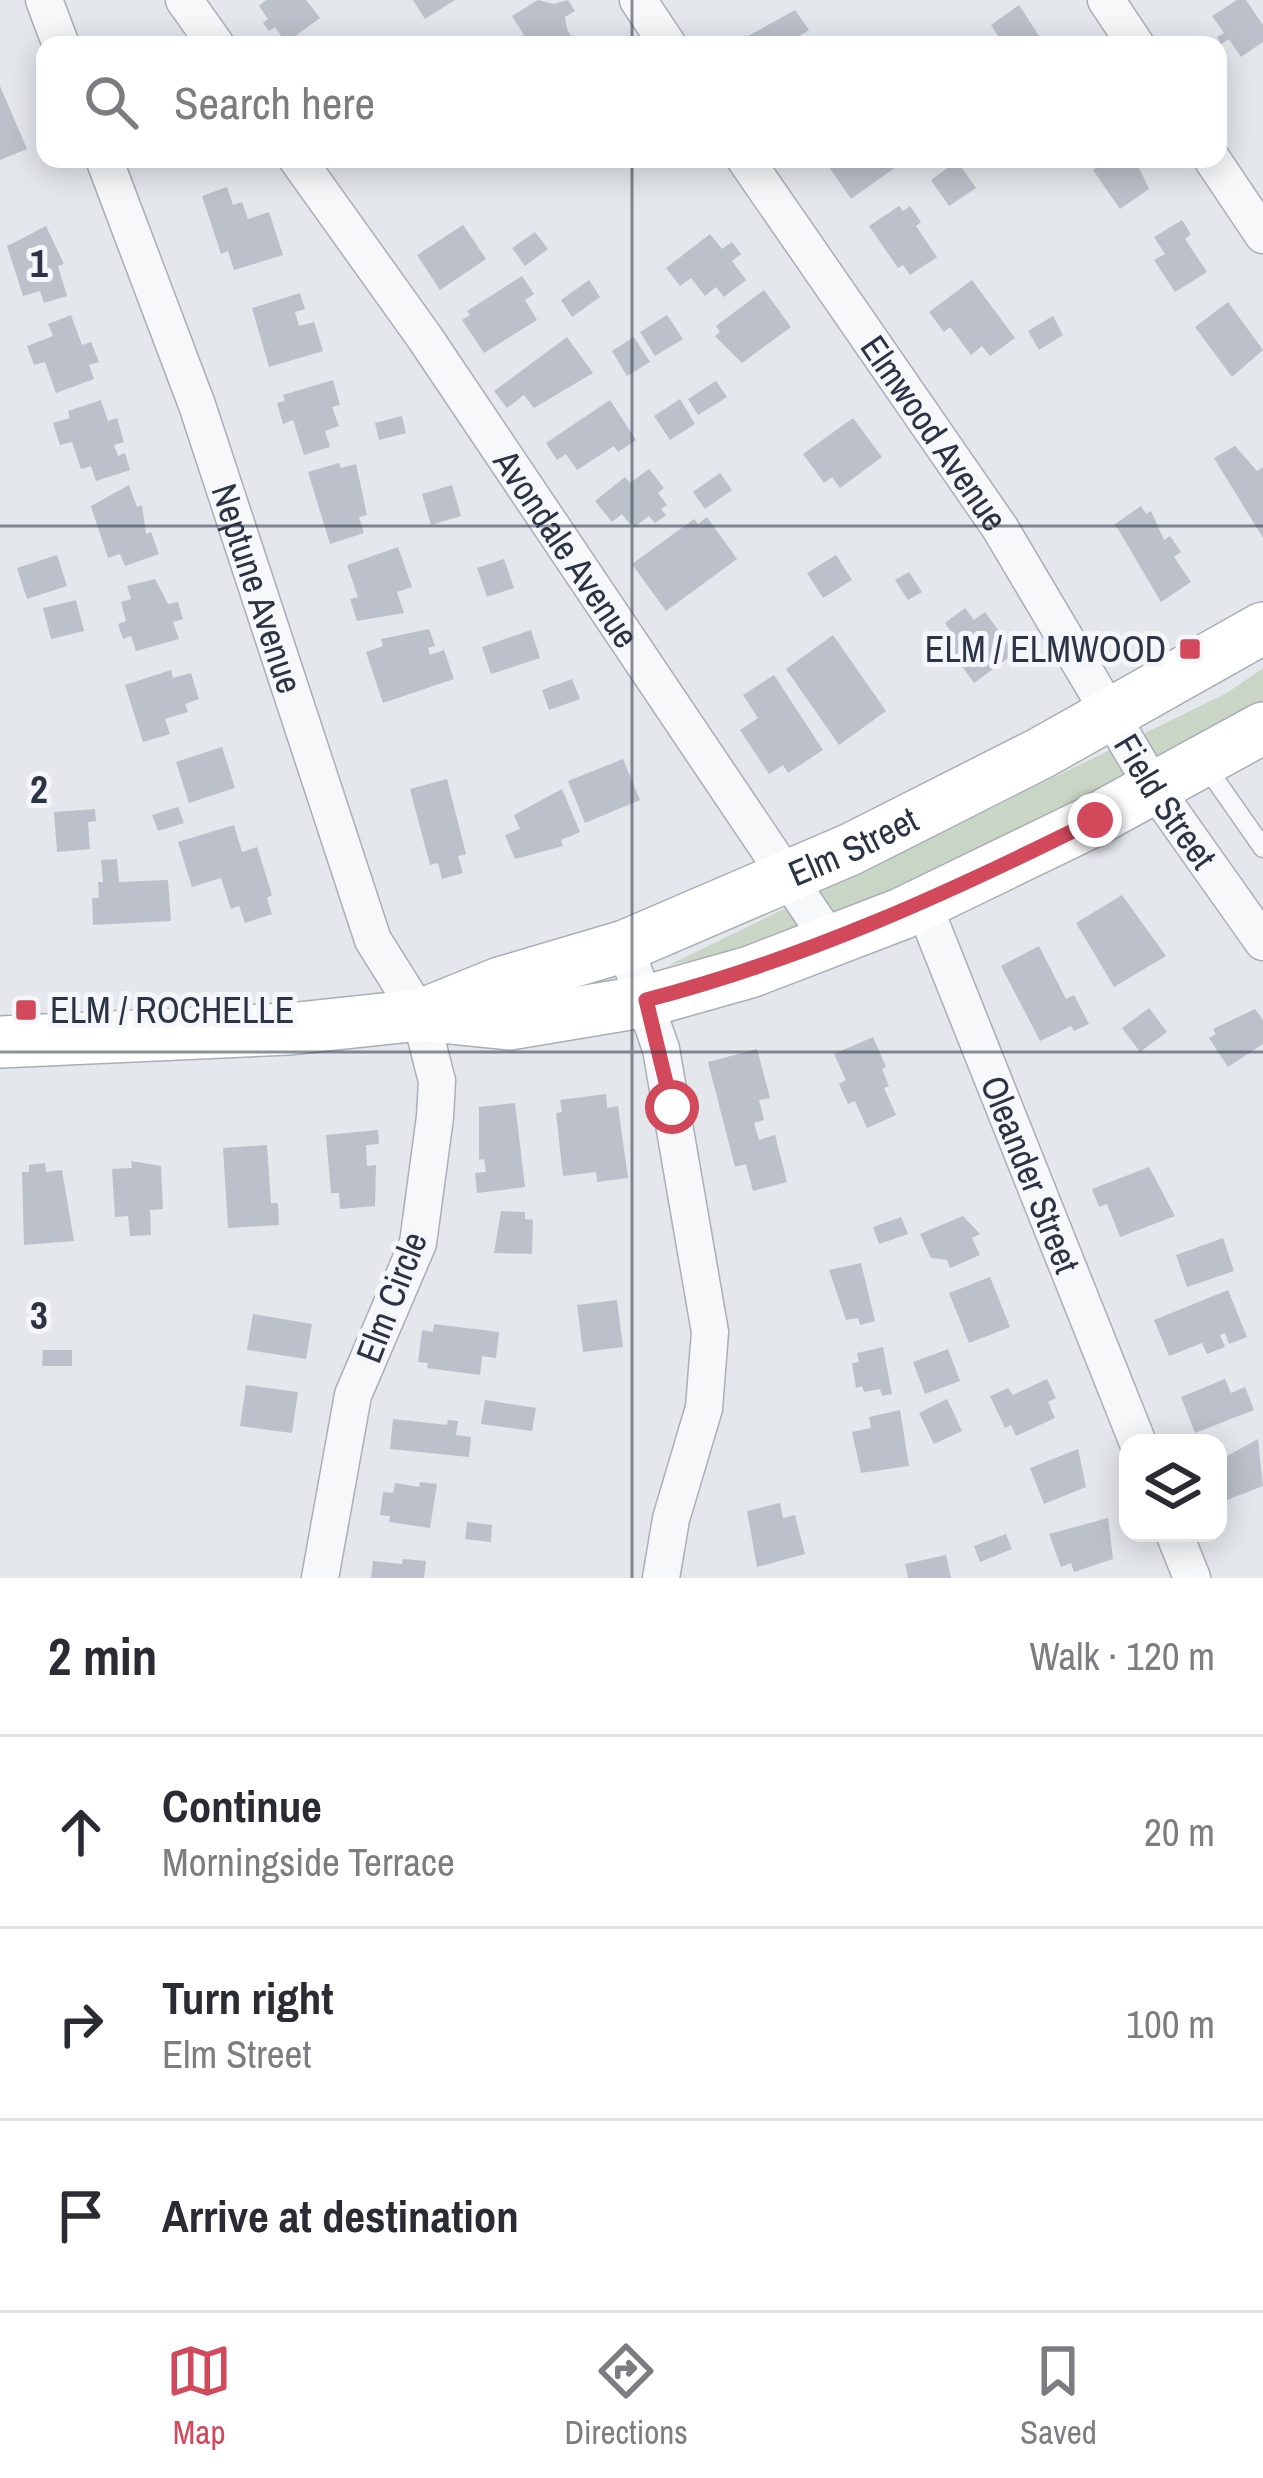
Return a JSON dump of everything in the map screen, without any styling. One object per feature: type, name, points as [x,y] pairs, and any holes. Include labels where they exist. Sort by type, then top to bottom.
[{"type":"main road","name":"Elm Street","points":[[420,1015],[500,983],[626,946],[786,878],[1112,714],[1263,628]]},
{"type":"main road","name":"Elm Street","points":[[0,1042],[289,1029],[420,1015],[509,1024],[646,1000],[750,972],[923,904],[1263,728]]},
{"type":"street","points":[[44,0],[58,36]]},
{"type":"street","points":[[184,0],[210,36]]},
{"type":"street","points":[[638,0],[662,36]]},
{"type":"street","points":[[1106,0],[1130,36]]},
{"type":"street","name":"Neptune Avenue","points":[[107,168],[197,406],[374,940],[420,1015]]},
{"type":"street","name":"Avondale Avenue","points":[[303,168],[425,338],[830,942]]},
{"type":"street","name":"Elmwood Avenue","points":[[752,168],[1000,528],[1112,714]]},
{"type":"street","points":[[1218,168],[1263,235]]},
{"type":"street","name":"Field Street","points":[[1112,714],[1154,788],[1263,942]]},
{"type":"street","name":"Oleander Street","points":[[923,904],[1134,1434]]},
{"type":"street","points":[[626,946],[661,1049],[710,1332],[704,1408],[671,1519],[661,1578]]},
{"type":"street","name":"Elm Circle","points":[[320,1578],[352,1395],[418,1243],[437,1082],[420,1015]]},
{"type":"street","points":[[1178,1542],[1192,1578]]},
{"type":"lane","points":[[1202,762],[1263,848]]},
{"type":"green space","points":[[1263,668],[1263,702],[974,856],[819,922],[669,965],[1227,693]]},
{"type":"building","points":[[266,0],[306,0],[320,18],[296,36],[281,36],[275,27],[269,31],[263,23],[268,19],[259,6]]},
{"type":"building","points":[[413,0],[455,0],[425,19]]},
{"type":"building","points":[[538,0],[554,4],[568,0],[575,11],[565,17],[571,36],[524,36],[512,16]]},
{"type":"building","points":[[1237,0],[1246,0],[1263,25],[1263,42],[1241,57],[1227,36],[1219,36],[1224,33],[1212,16]]},
{"type":"building","points":[[1019,5],[1039,36],[998,36],[991,25]]},
{"type":"building","points":[[795,10],[809,30],[800,36],[748,36]]},
{"type":"building","points":[[0,86],[27,149],[0,160]]},
{"type":"building","points":[[830,168],[894,168],[851,199]]},
{"type":"building","points":[[947,168],[962,168],[976,188],[949,206],[931,180]]},
{"type":"building","points":[[1139,168],[1149,189],[1120,209],[1093,170]]},
{"type":"building","points":[[227,187],[233,205],[242,202],[248,219],[269,212],[283,255],[234,270],[228,251],[221,254],[202,196]]},
{"type":"building","points":[[899,206],[903,211],[910,206],[921,222],[916,226],[937,257],[910,275],[903,265],[898,268],[869,226]]},
{"type":"building","points":[[1182,220],[1191,234],[1185,239],[1207,272],[1175,292],[1154,260],[1165,254],[1154,237]]},
{"type":"building","points":[[463,225],[486,259],[440,290],[417,255]]},
{"type":"building","points":[[46,226],[64,264],[58,266],[67,296],[44,303],[40,291],[23,296],[7,246]]},
{"type":"building","points":[[535,232],[548,249],[525,266],[512,248]]},
{"type":"building","points":[[710,234],[722,249],[732,242],[741,254],[732,261],[746,280],[724,297],[716,287],[705,296],[691,278],[680,286],[666,268]]},
{"type":"building","points":[[522,276],[534,294],[525,300],[537,320],[484,353],[462,320],[470,315],[467,311]]},
{"type":"building","points":[[589,280],[600,297],[572,317],[561,300]]},
{"type":"building","points":[[972,280],[1015,338],[990,356],[982,346],[971,355],[950,327],[944,332],[929,312]]},
{"type":"building","points":[[764,290],[791,327],[742,363],[715,336],[720,332],[716,326]]},
{"type":"building","points":[[300,293],[305,309],[295,312],[299,326],[314,322],[323,351],[269,367],[252,308]]},
{"type":"building","points":[[1228,302],[1263,350],[1232,377],[1195,327]]},
{"type":"building","points":[[71,315],[82,345],[91,342],[99,362],[89,365],[94,379],[56,393],[45,362],[34,365],[27,346],[53,336],[48,324]]},
{"type":"building","points":[[667,315],[683,339],[655,356],[640,332]]},
{"type":"building","points":[[1053,316],[1063,335],[1039,350],[1028,331]]},
{"type":"building","points":[[567,337],[593,373],[534,408],[524,395],[507,408],[494,391]]},
{"type":"building","points":[[634,337],[650,362],[627,376],[612,351]]},
{"type":"building","points":[[333,380],[340,405],[332,407],[339,426],[325,431],[330,447],[304,455],[293,420],[283,424],[277,403],[285,401],[283,395]]},
{"type":"building","points":[[716,381],[727,397],[698,415],[688,399]]},
{"type":"building","points":[[680,399],[695,424],[670,440],[654,416]]},
{"type":"building","points":[[101,400],[108,421],[117,418],[124,442],[114,445],[118,456],[125,453],[130,470],[96,481],[91,466],[81,469],[72,442],[60,445],[53,423],[70,418],[68,411]]},
{"type":"building","points":[[610,400],[636,440],[618,452],[614,446],[577,470],[566,454],[557,460],[546,443]]},
{"type":"building","points":[[402,416],[406,433],[379,440],[375,423]]},
{"type":"building","points":[[853,418],[882,457],[840,488],[832,477],[824,483],[803,454]]},
{"type":"building","points":[[1235,446],[1257,471],[1263,467],[1263,538],[1214,458]]},
{"type":"building","points":[[339,463],[341,468],[356,464],[367,515],[359,517],[364,533],[330,544],[308,472]]},
{"type":"building","points":[[649,469],[664,488],[658,493],[667,505],[661,509],[666,515],[655,523],[649,516],[633,528],[622,514],[612,522],[595,501],[625,477],[630,483]]},
{"type":"building","points":[[720,473],[732,490],[705,509],[693,492]]},
{"type":"building","points":[[129,485],[137,507],[142,505],[146,534],[151,532],[159,554],[125,566],[120,554],[108,558],[91,506]]},
{"type":"building","points":[[452,485],[461,516],[431,525],[422,494]]},
{"type":"building","points":[[1141,506],[1146,514],[1151,511],[1164,540],[1170,536],[1181,552],[1174,557],[1191,582],[1161,602],[1115,524]]},
{"type":"building","points":[[707,517],[737,559],[666,611],[632,564],[694,519],[698,524]]},
{"type":"building","points":[[398,547],[412,587],[397,592],[404,613],[357,621],[350,599],[358,597],[347,565]]},
{"type":"building","points":[[57,555],[67,586],[27,599],[17,568]]},
{"type":"building","points":[[836,555],[852,580],[823,598],[807,573]]},
{"type":"building","points":[[504,559],[514,588],[487,597],[477,568]]},
{"type":"building","points":[[909,572],[922,592],[908,600],[895,580]]},
{"type":"building","points":[[155,579],[168,604],[178,602],[183,619],[173,622],[179,639],[136,651],[131,636],[123,639],[118,624],[126,621],[121,602],[131,599],[127,586]]},
{"type":"building","points":[[76,600],[84,631],[51,639],[43,608]]},
{"type":"building","points":[[965,608],[974,620],[985,612],[1015,653],[974,683],[942,639],[952,633],[945,623]]},
{"type":"building","points":[[429,629],[435,646],[428,648],[430,655],[444,650],[454,679],[383,703],[366,652],[383,646],[381,639]]},
{"type":"building","points":[[531,630],[540,658],[491,674],[482,647]]},
{"type":"building","points":[[833,635],[886,711],[839,745],[786,669]]},
{"type":"building","points":[[171,670],[173,678],[191,673],[199,699],[185,704],[188,712],[165,719],[170,734],[143,742],[125,685]]},
{"type":"building","points":[[774,675],[823,750],[788,773],[783,765],[769,774],[740,730],[758,718],[743,695]]},
{"type":"building","points":[[572,679],[580,699],[549,710],[542,690]]},
{"type":"building","points":[[222,747],[235,788],[189,803],[176,762]]},
{"type":"building","points":[[623,759],[640,800],[585,823],[568,781]]},
{"type":"building","points":[[447,779],[466,854],[458,856],[463,873],[442,879],[438,863],[430,865],[410,789]]},
{"type":"building","points":[[562,789],[580,832],[561,840],[563,846],[515,859],[505,835],[520,829],[514,815]]},
{"type":"building","points":[[178,807],[184,823],[158,831],[152,815]]},
{"type":"building","points":[[95,809],[96,821],[88,822],[90,849],[57,852],[54,812]]},
{"type":"building","points":[[234,825],[242,852],[257,847],[272,895],[267,898],[272,914],[245,923],[239,906],[231,909],[221,878],[192,887],[178,842]]},
{"type":"building","points":[[117,859],[119,882],[168,880],[171,921],[93,925],[92,898],[99,898],[98,882],[103,882],[101,860]]},
{"type":"building","points":[[1122,895],[1166,956],[1114,987],[1076,923]]},
{"type":"building","points":[[1039,946],[1066,999],[1074,995],[1089,1024],[1074,1031],[1071,1026],[1040,1041],[1001,966]]},
{"type":"building","points":[[1149,1008],[1167,1032],[1140,1052],[1122,1028]]},
{"type":"building","points":[[1255,1009],[1263,1020],[1263,1044],[1228,1067],[1209,1038],[1216,1034],[1213,1029]]},
{"type":"building","points":[[873,1037],[886,1067],[882,1069],[889,1086],[884,1088],[896,1115],[867,1128],[855,1101],[848,1104],[839,1084],[846,1080],[834,1054]]},
{"type":"building","points":[[757,1049],[770,1098],[759,1100],[764,1120],[754,1123],[759,1140],[775,1135],[787,1182],[753,1191],[746,1164],[735,1167],[708,1062]]},
{"type":"building","points":[[606,1094],[607,1108],[618,1106],[628,1178],[597,1182],[596,1172],[563,1176],[556,1113],[562,1112],[560,1100]]},
{"type":"building","points":[[515,1103],[525,1187],[477,1193],[475,1173],[486,1172],[484,1159],[479,1160],[479,1107]]},
{"type":"building","points":[[378,1130],[379,1144],[366,1145],[367,1166],[376,1165],[375,1206],[340,1209],[339,1193],[331,1193],[326,1135]]},
{"type":"building","points":[[267,1145],[271,1203],[278,1203],[279,1225],[228,1228],[223,1148]]},
{"type":"building","points":[[131,1161],[161,1166],[163,1209],[150,1210],[151,1235],[130,1236],[128,1216],[115,1217],[112,1169],[132,1168]]},
{"type":"building","points":[[45,1163],[46,1172],[62,1170],[74,1241],[24,1245],[22,1172],[29,1172],[29,1165]]},
{"type":"building","points":[[1149,1167],[1175,1216],[1120,1237],[1107,1204],[1099,1207],[1092,1189]]},
{"type":"building","points":[[501,1211],[525,1212],[525,1219],[533,1220],[532,1254],[494,1253]]},
{"type":"building","points":[[963,1216],[980,1234],[972,1238],[980,1255],[950,1268],[947,1260],[931,1258],[920,1234]]},
{"type":"building","points":[[901,1217],[908,1234],[879,1244],[873,1227]]},
{"type":"building","points":[[1223,1238],[1234,1271],[1187,1287],[1176,1255]]},
{"type":"building","points":[[861,1263],[875,1321],[860,1325],[858,1318],[846,1320],[829,1270]]},
{"type":"building","points":[[990,1277],[1010,1327],[969,1343],[949,1293]]},
{"type":"building","points":[[1228,1290],[1247,1337],[1229,1344],[1225,1333],[1220,1335],[1225,1347],[1207,1354],[1202,1343],[1169,1356],[1154,1320]]},
{"type":"building","points":[[617,1300],[623,1347],[583,1352],[577,1305]]},
{"type":"building","points":[[253,1314],[312,1324],[306,1359],[247,1350]]},
{"type":"building","points":[[434,1324],[499,1332],[496,1358],[482,1356],[480,1375],[427,1368],[428,1363],[418,1362],[422,1330],[433,1332]]},
{"type":"building","points":[[883,1347],[892,1394],[882,1396],[880,1389],[864,1392],[862,1386],[856,1388],[852,1363],[859,1362],[857,1353]]},
{"type":"building","points":[[948,1349],[960,1381],[925,1394],[913,1362]]},
{"type":"building","points":[[43,1350],[72,1350],[72,1366],[42,1366]]},
{"type":"building","points":[[1047,1379],[1056,1398],[1048,1402],[1055,1418],[1016,1436],[1011,1425],[1005,1428],[990,1396],[1008,1388],[1013,1395]]},
{"type":"building","points":[[1225,1379],[1231,1393],[1245,1387],[1254,1410],[1195,1433],[1181,1397]]},
{"type":"building","points":[[246,1385],[298,1392],[292,1433],[240,1426]]},
{"type":"building","points":[[947,1399],[962,1431],[934,1444],[919,1413]]},
{"type":"building","points":[[485,1400],[536,1408],[532,1431],[481,1424]]},
{"type":"building","points":[[900,1410],[909,1466],[861,1473],[852,1432],[871,1428],[869,1417]]},
{"type":"building","points":[[393,1419],[447,1425],[448,1420],[458,1421],[456,1435],[471,1437],[469,1457],[390,1449]]},
{"type":"building","points":[[1258,1439],[1263,1486],[1227,1500],[1227,1456]]},
{"type":"building","points":[[1078,1449],[1086,1487],[1044,1504],[1030,1468]]},
{"type":"building","points":[[420,1482],[437,1484],[430,1528],[389,1522],[390,1516],[380,1515],[383,1492],[393,1493],[395,1483],[419,1487]]},
{"type":"building","points":[[780,1503],[783,1518],[795,1515],[805,1554],[757,1567],[747,1511]]},
{"type":"building","points":[[1108,1518],[1113,1559],[1074,1572],[1071,1563],[1061,1567],[1049,1534]]},
{"type":"building","points":[[467,1522],[492,1525],[491,1542],[465,1539]]},
{"type":"building","points":[[1006,1534],[1012,1549],[980,1562],[974,1546]]},
{"type":"building","points":[[946,1555],[951,1578],[908,1578],[905,1564]]},
{"type":"building","points":[[403,1559],[426,1561],[424,1578],[371,1578],[373,1561],[402,1564]]},
{"type":"place","name":"ELM / ELMWOOD","points":[[1190,649]]},
{"type":"place","name":"ELM / ROCHELLE","points":[[26,1010]]},
{"type":"route","points":[[672,1107],[646,1000],[750,972],[849,935],[1095,820]]}]
